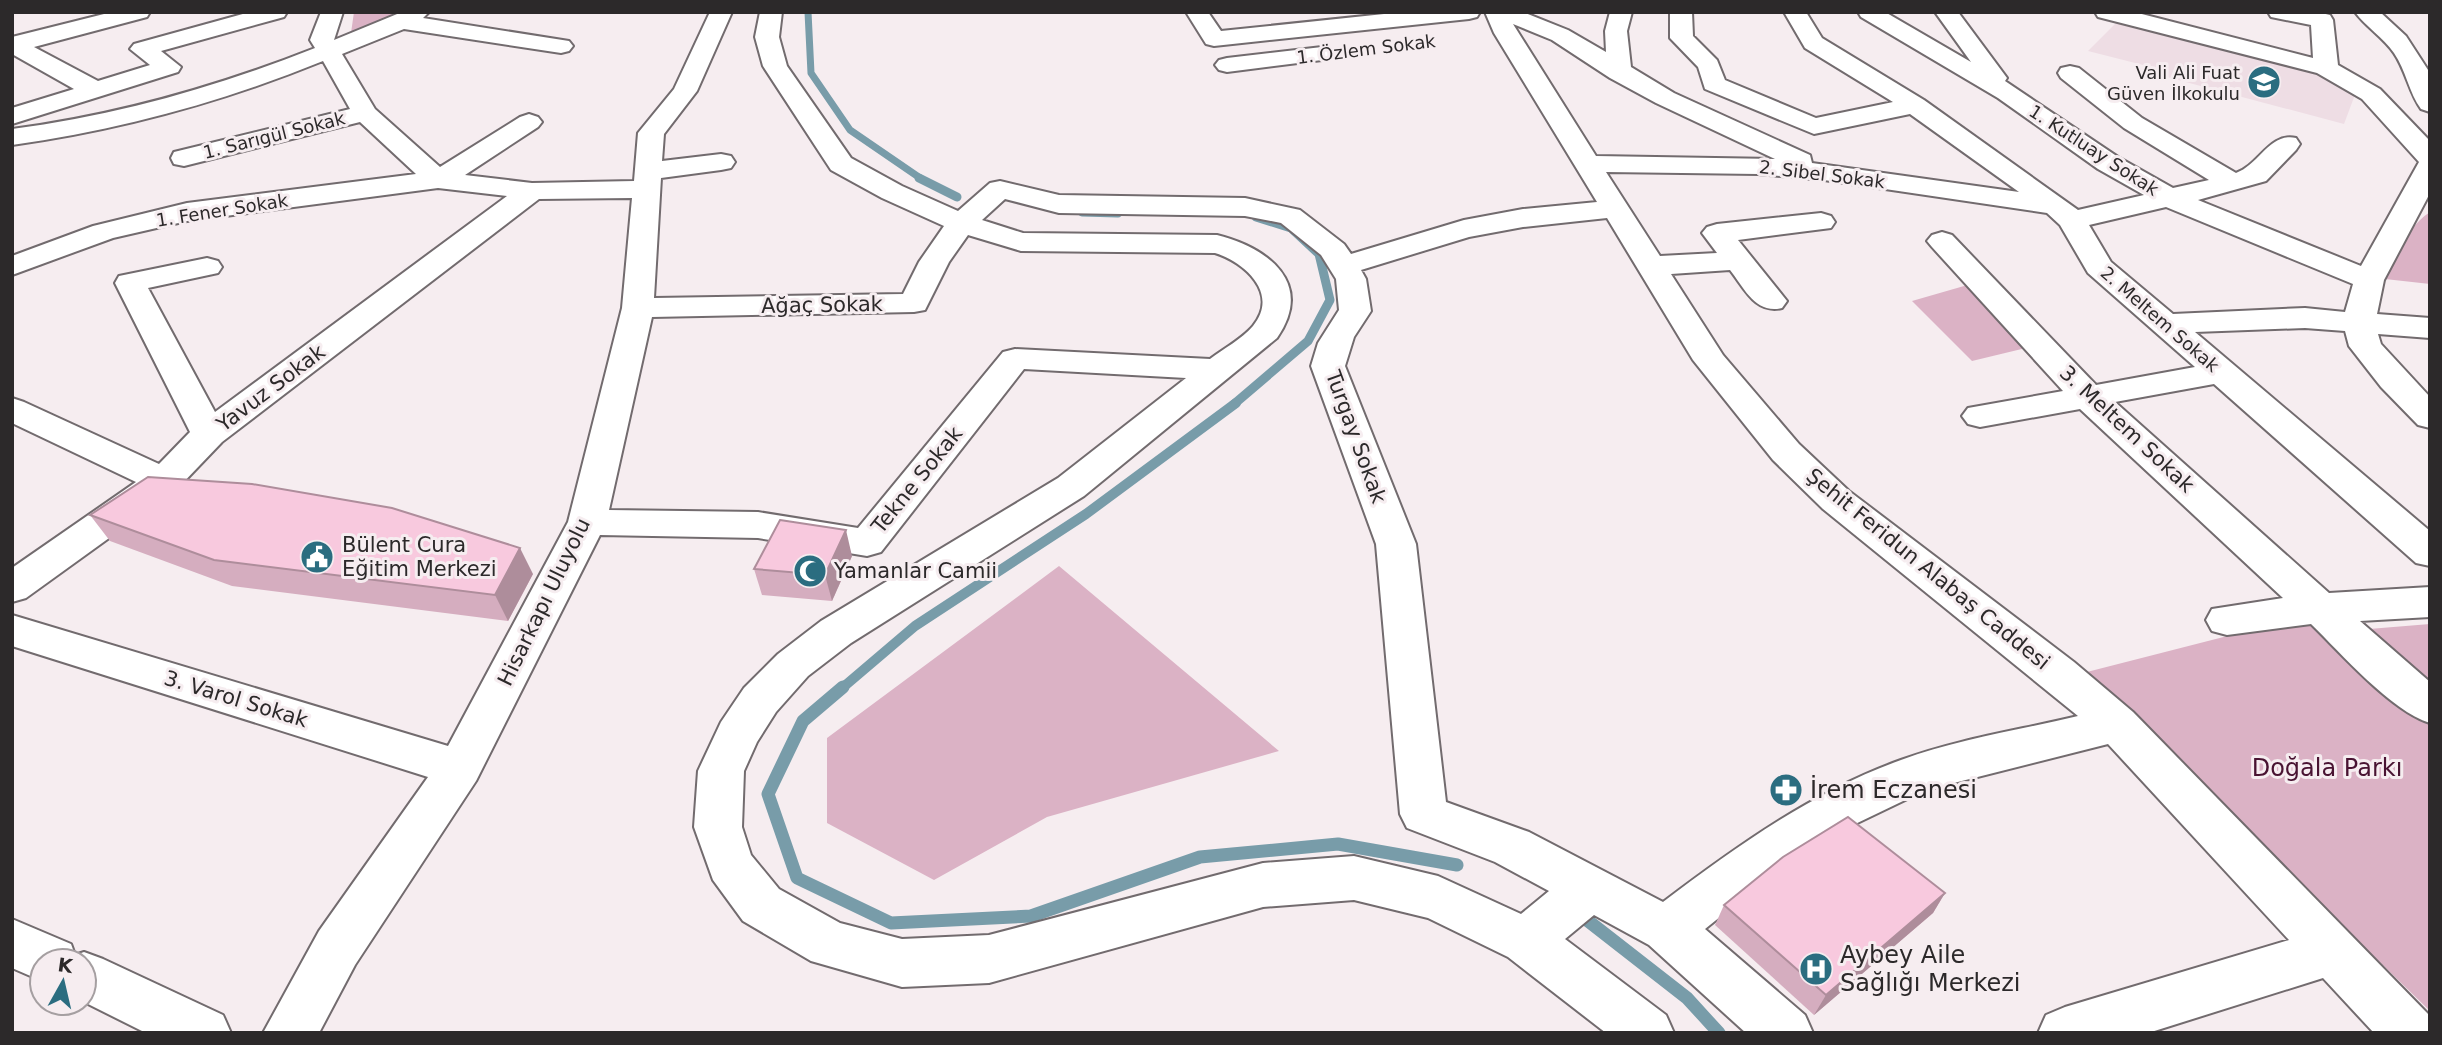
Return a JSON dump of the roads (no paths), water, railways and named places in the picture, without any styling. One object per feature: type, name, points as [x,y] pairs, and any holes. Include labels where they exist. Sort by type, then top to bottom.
[{"type":"street","points":[[13,44],[139,12]]},
{"type":"street","points":[[12,116],[169,67],[142,49],[276,12]]},
{"type":"street","points":[[332,12],[322,40],[365,113],[438,180],[532,191],[648,180],[721,162]]},
{"type":"street","name":"Hisarkapı Uluyolu","points":[[290,1033],[337,948],[460,768],[587,522],[638,309],[650,133],[685,91],[721,12]]},
{"type":"street","points":[[771,12],[767,37],[775,66],[841,164],[892,192],[961,223],[1021,242],[1217,244],[1236,249],[1254,258],[1270,276],[1276,317],[1266,331],[1220,370],[1071,487],[847,625],[793,665],[760,701],[737,735],[721,771],[718,827],[730,865],[761,905],[830,944],[902,963],[989,959],[1263,885],[1354,878],[1438,898],[1526,942],[1612,1004],[1647,1033]]},
{"type":"street","points":[[1198,12],[1214,39],[1469,12]]},
{"type":"street","points":[[1619,73],[1616,32],[1621,12]]},
{"type":"street","points":[[1681,12],[1682,38],[1709,65],[1714,84]]},
{"type":"street","name":"2. Meltem Sokak","points":[[1795,12],[1813,43],[1915,105],[2063,213],[2099,267],[2430,553]]},
{"type":"street","name":"1. Kutluay Sokak","points":[[1869,12],[2007,93],[2108,163],[2169,198],[2369,280]]},
{"type":"street","points":[[1946,12],[2007,93]]},
{"type":"street","points":[[2106,12],[2326,68],[2371,94],[2430,157]]},
{"type":"street","points":[[2279,12],[2322,20],[2326,68]]},
{"type":"street","points":[[2366,12],[2381,23],[2410,57],[2430,104]]},
{"type":"street","points":[[12,137],[55,132],[181,104],[246,85],[328,51],[370,37],[410,17],[561,46]]},
{"type":"street","points":[[1495,24],[1560,35],[1619,73],[1665,98],[1824,172]]},
{"type":"street","name":"Şehit Feridun Alabaş Caddesi","points":[[1495,24],[1588,164],[1710,360],[1786,452],[1836,500],[2059,674],[2117,723],[2410,1033]]},
{"type":"street","points":[[13,44],[95,90]]},
{"type":"street","name":"1. Özlem Sokak","points":[[1227,65],[1339,52]]},
{"type":"street","points":[[2070,73],[2133,123],[2233,183]]},
{"type":"street","points":[[1665,98],[1714,84],[1814,126],[1915,105]]},
{"type":"street","points":[[181,104],[187,212]]},
{"type":"street","name":"1. Sarıgül Sokak","points":[[184,158],[365,113]]},
{"type":"street","points":[[438,180],[529,122]]},
{"type":"street","points":[[2063,213],[2169,198],[2233,183],[2256,174],[2287,144]]},
{"type":"street","name":"2. Sibel Sokak","points":[[1588,164],[1758,166],[1824,172],[2063,213]]},
{"type":"street","points":[[2430,166],[2369,280],[2359,320],[2365,346],[2393,380],[2430,417]]},
{"type":"street","name":"1. Fener Sokak","points":[[12,266],[103,232],[187,212],[438,180]]},
{"type":"street","name":"Turgay Sokak","points":[[961,223],[1000,189],[1059,204],[1245,207],[1290,216],[1333,250],[1351,279],[1355,311],[1330,348],[1328,366],[1396,544],[1424,814],[1512,848],[1591,887]]},
{"type":"street","name":"Yavuz Sokak","points":[[12,588],[164,481],[209,435],[532,191]]},
{"type":"street","points":[[1344,266],[1464,229],[1523,218],[1615,209]]},
{"type":"street","points":[[1771,301],[1717,233],[1821,222]]},
{"type":"street","name":"Ağaç Sokak","points":[[638,309],[914,303],[934,262],[961,223]]},
{"type":"street","name":"3. Meltem Sokak","points":[[1942,241],[2088,397],[2430,706]]},
{"type":"street","points":[[1652,265],[1740,260]]},
{"type":"street","points":[[207,267],[130,284],[209,435]]},
{"type":"street","points":[[2166,324],[2305,318],[2359,320],[2430,328]]},
{"type":"street","name":"Tekne Sokak","points":[[587,522],[758,525],[867,543],[1014,359],[1220,370]]},
{"type":"street","points":[[1980,416],[2221,373]]},
{"type":"street","points":[[12,409],[164,481]]},
{"type":"street","points":[[2227,620],[2320,608],[2430,602]]},
{"type":"street","name":"3. Varol Sokak","points":[[12,630],[460,768]]},
{"type":"street","points":[[1667,929],[1755,860],[1832,813],[1915,774],[2117,723]]},
{"type":"street","points":[[1526,942],[1591,887],[1667,929],[1786,1033]]},
{"type":"street","points":[[12,942],[28,950]]},
{"type":"street","points":[[2065,1033],[2332,951]]},
{"type":"street","points":[[98,983],[204,1033]]},
{"type":"waterway","points":[[808,12],[811,73],[850,130],[923,180]]},
{"type":"waterway","points":[[919,178],[923,180]]},
{"type":"waterway","points":[[923,180],[957,197]]},
{"type":"waterway","points":[[1082,212],[1118,213]]},
{"type":"waterway","points":[[1233,405],[1308,341],[1330,300],[1319,254],[1291,228],[1256,217]]},
{"type":"waterway","points":[[841,689],[915,626],[1086,514],[1236,403]]},
{"type":"waterway","points":[[843,687],[803,721],[768,794],[797,878],[891,923],[1031,916],[1200,857],[1338,844],[1457,865]]},
{"type":"waterway","points":[[1578,913],[1687,998],[1719,1033]]},
{"type":"place","name":"Vali Ali Fuat Güven İlkokulu","points":[[2264,82]]},
{"type":"place","name":"Bülent Cura Eğitim Merkezi","points":[[317,557]]},
{"type":"place","name":"Yamanlar Camii","points":[[810,571]]},
{"type":"place","name":"İrem Eczanesi","points":[[1786,790]]},
{"type":"place","name":"Aybey Aile Sağlığı Merkezi","points":[[1816,969]]},
{"type":"park label","name":"Doğala Parkı","points":[[2327,768]]}]
